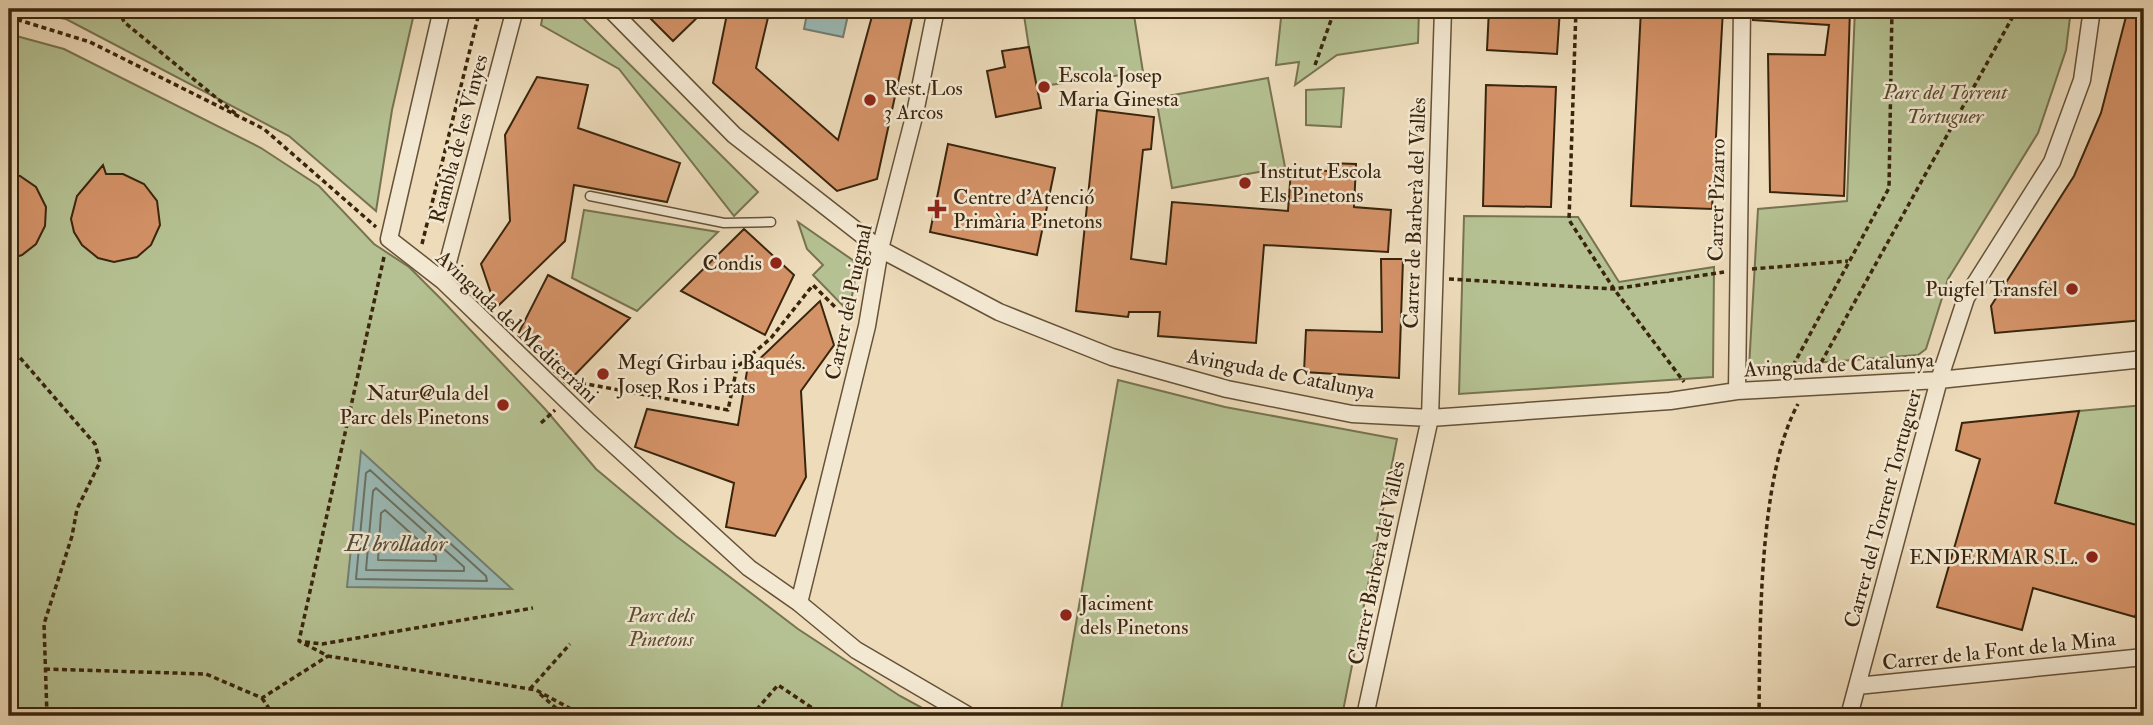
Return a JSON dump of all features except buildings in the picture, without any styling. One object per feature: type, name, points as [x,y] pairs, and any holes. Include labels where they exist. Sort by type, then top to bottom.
[{"type":"street","name":"Rambla de les Vinyes","points":[[388,239],[442,9]]},
{"type":"street","name":"Rambla de les Vinyes","points":[[443,281],[516,9]]},
{"type":"street","name":"Avinguda de Catalunya","points":[[610,9],[734,135],[880,249],[999,312],[1112,357],[1227,389],[1352,414],[1430,418],[1502,415],[1737,391],[1780,391],[1939,380],[2144,359]]},
{"type":"street","name":"Carrer del Puigmal","points":[[799,603],[867,326],[880,249],[915,114],[936,9]]},
{"type":"street","name":"Carrer de Barberà del Vallès","points":[[1430,418],[1443,9]]},
{"type":"street","name":"Carrer Pizarro","points":[[1737,391],[1736,270],[1742,9]]},
{"type":"street","name":"Carrer del Torrent Tortuguer","points":[[1849,716],[1939,380],[1966,298],[2052,162],[2082,80],[2092,9]]},
{"type":"street","name":"Avinguda del Mediterràni","points":[[388,239],[443,281],[589,422],[749,568],[799,603],[856,650],[969,716]]},
{"type":"street","name":"Carrer Barberà del Vallès","points":[[1365,716],[1430,418]]},
{"type":"street","name":"Carrer de la Font de la Mina","points":[[1857,686],[2144,657]]},
{"type":"lane","points":[[590,196],[724,223],[756,219],[771,222]]},
{"type":"path","points":[[119,9],[124,22],[241,118]]},
{"type":"path","name":"Rambla de les Vinyes","points":[[422,244],[480,9]]},
{"type":"path","points":[[1315,65],[1335,9]]},
{"type":"path","points":[[1576,9],[1569,220],[1614,289],[1695,397]]},
{"type":"path","points":[[1780,391],[1889,188],[1892,9]]},
{"type":"path","points":[[1759,716],[1760,646],[1773,489],[1791,417],[2017,9]]},
{"type":"path","points":[[9,18],[90,42],[264,130],[388,239],[299,641]]},
{"type":"path","points":[[1434,278],[1614,289],[1736,270],[1848,261]]},
{"type":"path","points":[[572,393],[581,383],[592,384],[728,410],[737,367],[771,338],[813,285],[849,321],[853,310]]},
{"type":"path","points":[[9,345],[95,444],[100,461],[77,509],[63,567],[50,600],[44,624],[47,716],[35,716]]},
{"type":"path","points":[[541,423],[555,410]]},
{"type":"path","points":[[299,641],[322,644],[533,608]]},
{"type":"path","points":[[299,641],[328,656],[533,690],[584,716]]},
{"type":"path","points":[[533,690],[570,644]]},
{"type":"path","points":[[262,698],[328,656]]},
{"type":"path","points":[[45,669],[206,674],[262,698],[274,716]]},
{"type":"path","points":[[751,716],[778,685],[824,716]]},
{"type":"path","points":[[533,690],[565,716]]},
{"type":"green space","points":[[9,9],[415,9],[392,110],[376,211],[289,136],[66,19]]},
{"type":"green space","points":[[544,9],[574,9],[758,192],[734,216],[619,69],[541,25]]},
{"type":"green space","points":[[1023,9],[1133,9],[1143,72],[1035,87]]},
{"type":"green space","points":[[1282,9],[1419,9],[1418,43],[1337,55],[1295,85],[1299,62],[1276,65]]},
{"type":"green space","name":"Parc del Torrent Tortuguer","points":[[1855,9],[2071,9],[2066,50],[2038,133],[1948,279],[1926,349],[1918,355],[1749,368],[1758,209],[1847,201]]},
{"type":"green space","name":"Parc dels Pinetons","points":[[9,34],[64,49],[261,148],[319,186],[374,244],[409,267],[442,300],[545,409],[596,469],[676,536],[798,629],[900,696],[937,716],[9,716]]},
{"type":"green space","points":[[1268,78],[1285,167],[1172,188],[1156,98]]},
{"type":"green space","points":[[1344,88],[1341,127],[1306,125],[1306,90]]},
{"type":"green space","points":[[584,210],[718,232],[637,311],[572,278]]},
{"type":"green space","points":[[1464,216],[1578,217],[1619,282],[1714,267],[1713,377],[1459,394]]},
{"type":"green space","points":[[798,222],[854,261],[857,269],[849,312],[813,275],[823,265],[807,249]]},
{"type":"green space","points":[[1118,380],[1225,407],[1397,439],[1342,716],[1060,716]]},
{"type":"green space","points":[[2144,405],[2144,527],[2055,503],[2079,411]]},
{"type":"water","points":[[808,9],[848,15],[843,37],[804,29]]},
{"type":"water","name":"El brollador","points":[[361,451],[512,589],[347,587]]},
{"type":"place","name":"Escola Josep Maria Ginesta","points":[[1044,87]]},
{"type":"place","name":"Rest. Los 3 Arcos","points":[[870,100]]},
{"type":"place","name":"Institut Escola Els Pinetons","points":[[1245,183]]},
{"type":"place","name":"Centre d'Atenció Primària Pinetons","points":[[937,209]]},
{"type":"place","name":"Condis","points":[[776,263]]},
{"type":"place","name":"Puigfel Transfel","points":[[2072,289]]},
{"type":"place","name":"Megí Girbau i Baqués. Josep Ros i Prats","points":[[603,374]]},
{"type":"place","name":"Natur@ula del Parc dels Pinetons","points":[[503,405]]},
{"type":"place","name":"ENDERMAR S.L.","points":[[2092,557]]},
{"type":"place","name":"Jaciment dels Pinetons","points":[[1066,615]]}]
